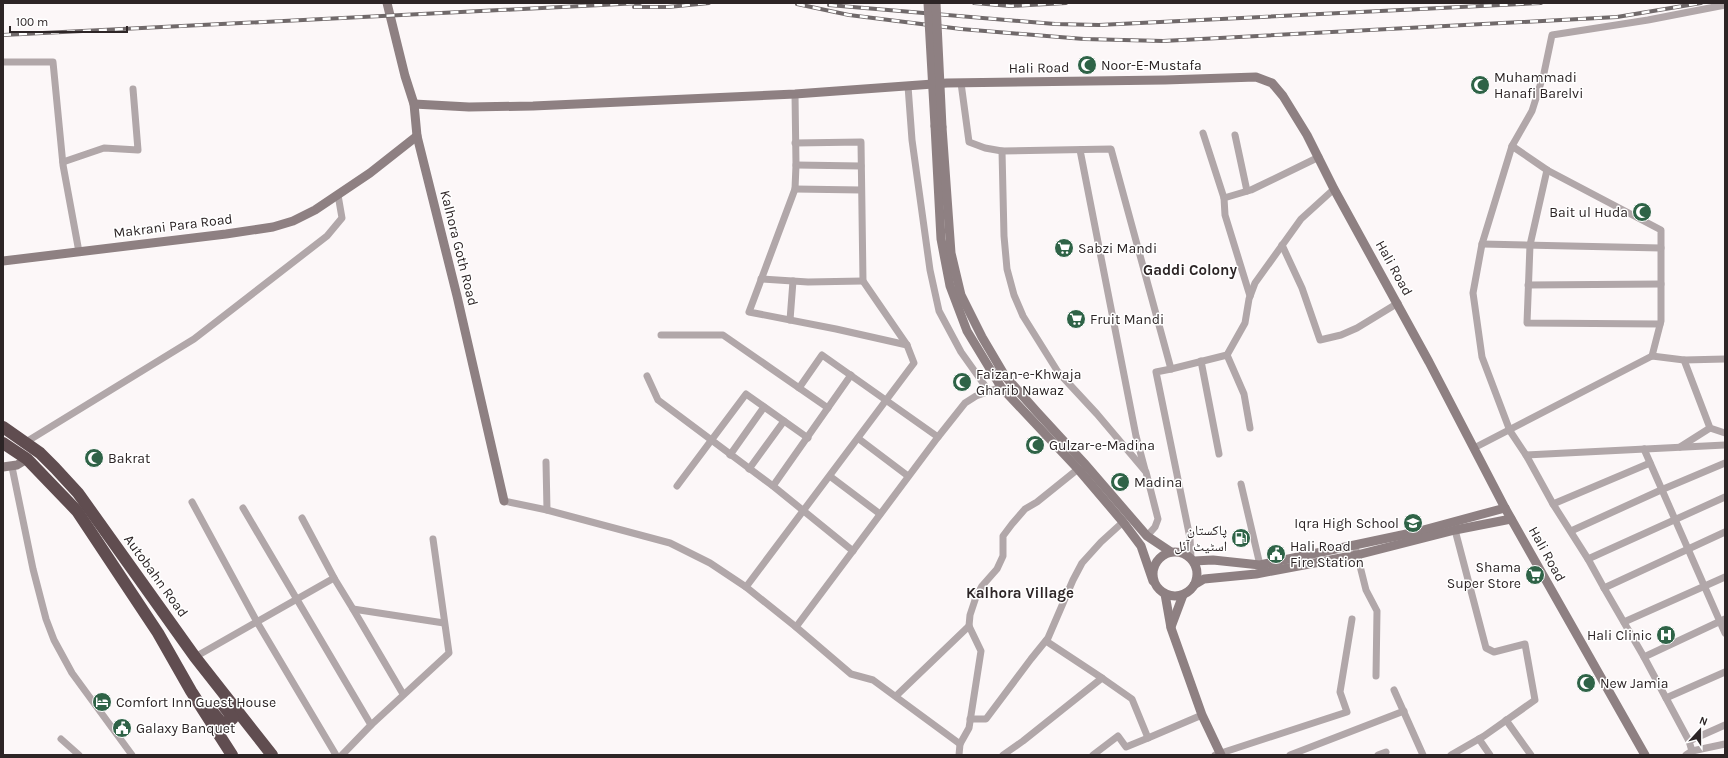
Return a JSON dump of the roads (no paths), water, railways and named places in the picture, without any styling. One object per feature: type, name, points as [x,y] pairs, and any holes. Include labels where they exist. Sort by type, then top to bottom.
[{"type":"highway","name":"Autobahn Road","points":[[3,427],[26,442],[55,468],[78,493],[195,657],[211,675],[272,755]]},
{"type":"highway","name":"Autobahn Road","points":[[3,443],[27,459],[77,512],[158,633],[191,691],[232,755]]},
{"type":"highway","points":[[191,691],[204,702],[220,722],[226,725],[232,721],[232,716],[215,694],[211,675]]},
{"type":"street","name":"Kalhora Goth Road","points":[[387,3],[405,76],[414,104],[417,136],[504,500]]},
{"type":"street","points":[[928,3],[952,260],[961,295],[982,337],[1005,376],[1084,463],[1147,536],[1171,552]]},
{"type":"street","points":[[936,3],[941,239],[950,286],[967,331],[1001,387],[1078,469],[1123,522],[1141,546],[1153,581],[1160,591],[1165,594],[1177,596],[1183,595]]},
{"type":"street","points":[[1725,5],[1648,20],[1552,35],[1544,72],[1532,111],[1512,146],[1482,244],[1473,293],[1482,357],[1510,430],[1526,455],[1553,504],[1588,559],[1644,657],[1689,741],[1689,753],[1725,744]]},
{"type":"street","points":[[3,62],[53,62],[63,162],[80,252]]},
{"type":"street","name":"Hali Road","points":[[414,104],[470,107],[533,106],[795,94],[947,83],[1165,80],[1256,77],[1272,83],[1283,96],[1319,157],[1334,189],[1398,303],[1505,508],[1645,755]]},
{"type":"street","points":[[961,83],[969,142],[985,148],[1002,151],[1111,150],[1171,369]]},
{"type":"street","points":[[908,86],[912,140],[930,270],[939,312],[961,352],[988,390]]},
{"type":"street","points":[[63,162],[104,148],[138,150],[133,89]]},
{"type":"street","points":[[795,94],[795,189],[749,312],[907,345]]},
{"type":"street","points":[[1203,133],[1224,198],[1225,215],[1250,296]]},
{"type":"street","name":"Makrani Para Road","points":[[3,261],[273,227],[299,218],[315,210],[370,173],[417,136]]},
{"type":"street","points":[[1235,136],[1247,191]]},
{"type":"street","points":[[746,587],[831,477],[914,364],[907,345],[863,281],[861,142],[795,143]]},
{"type":"street","points":[[1512,146],[1547,170],[1660,230],[1660,324],[1652,356]]},
{"type":"street","points":[[1080,150],[1136,436],[1158,519],[1155,527],[1147,536]]},
{"type":"street","points":[[1002,151],[1004,236],[1007,269],[1014,295],[1023,316],[1058,372],[1097,414],[1146,472]]},
{"type":"street","points":[[1224,198],[1247,191],[1319,157]]},
{"type":"street","points":[[796,165],[861,166]]},
{"type":"street","points":[[1547,170],[1530,245],[1526,323],[1660,324]]},
{"type":"street","points":[[795,189],[861,190]]},
{"type":"street","points":[[1194,585],[1197,571],[1192,560],[1190,538],[1156,372],[1227,355],[1245,323],[1250,296],[1255,282],[1301,219],[1334,189]]},
{"type":"street","points":[[26,442],[194,339],[327,236],[342,218],[338,195]]},
{"type":"street","points":[[1482,244],[1661,248]]},
{"type":"street","points":[[1282,245],[1302,288],[1320,340],[1340,335],[1357,328],[1398,303]]},
{"type":"street","points":[[761,279],[793,281],[863,281]]},
{"type":"street","points":[[790,320],[793,281]]},
{"type":"street","points":[[1528,285],[1661,284]]},
{"type":"street","points":[[661,335],[723,335],[828,408]]},
{"type":"street","points":[[799,388],[822,355],[938,437]]},
{"type":"street","points":[[1227,355],[1244,394],[1250,428]]},
{"type":"street","points":[[1474,448],[1652,356],[1684,360],[1725,359]]},
{"type":"street","points":[[1684,360],[1710,428]]},
{"type":"street","points":[[1201,361],[1219,454]]},
{"type":"street","points":[[772,486],[808,438],[851,375]]},
{"type":"street","points":[[647,376],[658,400],[772,486],[853,551]]},
{"type":"street","points":[[796,627],[908,476],[965,403],[988,390],[1001,387]]},
{"type":"street","points":[[677,486],[746,394],[808,438]]},
{"type":"street","points":[[730,454],[764,407]]},
{"type":"street","points":[[749,469],[784,421]]},
{"type":"street","points":[[1710,428],[1725,433]]},
{"type":"street","points":[[1680,447],[1710,428]]},
{"type":"street","points":[[859,439],[908,476]]},
{"type":"street","points":[[1526,455],[1725,445]]},
{"type":"street","points":[[1644,449],[1687,549],[1722,620],[1725,633]]},
{"type":"street","points":[[27,459],[7,467],[51,633],[72,673],[132,755]]},
{"type":"street","points":[[546,462],[547,510]]},
{"type":"street","points":[[1553,504],[1650,463]]},
{"type":"street","points":[[1571,531],[1725,463]]},
{"type":"street","points":[[959,755],[960,744],[969,728],[980,651],[969,626],[970,615],[976,597],[982,586],[997,569],[1003,556],[1003,536],[1025,509],[1037,502],[1078,469]]},
{"type":"street","points":[[831,477],[880,514]]},
{"type":"street","points":[[1241,484],[1260,565]]},
{"type":"street","points":[[1588,559],[1725,497]]},
{"type":"street","points":[[504,500],[670,543],[710,563],[746,587],[851,674],[874,680],[960,744]]},
{"type":"street","points":[[192,502],[257,622],[336,755]]},
{"type":"street","points":[[242,508],[371,725]]},
{"type":"street","points":[[1153,581],[1152,573],[1158,559],[1164,554],[1171,552],[1185,554],[1192,560],[1213,560],[1260,565],[1356,550],[1505,508]]},
{"type":"street","points":[[302,518],[334,578],[403,694]]},
{"type":"street","points":[[1170,628],[1183,595],[1194,585],[1204,579],[1256,574],[1356,550],[1511,519]]},
{"type":"street","points":[[970,719],[986,719],[1030,658],[1046,641],[1082,563],[1101,542],[1123,522]]},
{"type":"street","points":[[1451,755],[1479,739],[1535,700],[1525,644],[1494,652],[1486,648],[1455,530]]},
{"type":"street","points":[[1604,588],[1725,532]]},
{"type":"street","points":[[342,755],[403,694],[449,653],[433,539]]},
{"type":"street","points":[[1356,550],[1366,590],[1377,611],[1376,676]]},
{"type":"street","points":[[195,657],[334,578]]},
{"type":"street","points":[[1624,622],[1725,578]]},
{"type":"street","points":[[1165,594],[1170,628],[1202,714],[1219,754],[1347,712],[1340,692],[1352,619]]},
{"type":"street","points":[[353,609],[444,623]]},
{"type":"street","points":[[1644,657],[1722,620]]},
{"type":"street","points":[[896,696],[969,626]]},
{"type":"street","points":[[1046,641],[1132,699],[1148,738]]},
{"type":"street","points":[[1666,698],[1725,672]]},
{"type":"street","points":[[1003,755],[1024,741],[1102,678]]},
{"type":"street","points":[[1394,690],[1423,755]]},
{"type":"street","points":[[1290,755],[1404,711]]},
{"type":"street","points":[[1093,755],[1118,736],[1126,747],[1202,714]]},
{"type":"street","points":[[1506,720],[1531,755]]},
{"type":"street","points":[[1689,741],[1725,725]]},
{"type":"street","points":[[61,739],[79,755]]},
{"type":"street","points":[[1479,739],[1490,755]]},
{"type":"street","points":[[1378,755],[1386,752]]},
{"type":"railway","points":[[3,35],[640,3]]},
{"type":"railway","points":[[634,7],[668,7],[709,3]]},
{"type":"railway","points":[[974,3],[1011,6],[1066,3]]},
{"type":"railway","points":[[829,5],[1055,24],[1099,25],[1541,3]]},
{"type":"railway","points":[[797,4],[849,15],[961,29],[1084,39],[1163,41],[1617,17],[1701,3]]},
{"type":"place","name":"Noor-E-Mustafa","points":[[1087,65]]},
{"type":"place","name":"Muhammadi Hanafi Barelvi","points":[[1480,85]]},
{"type":"place","name":"Bait ul Huda","points":[[1642,212]]},
{"type":"place","name":"Sabzi Mandi","points":[[1064,248]]},
{"type":"place","name":"Fruit Mandi","points":[[1076,319]]},
{"type":"place","name":"Faizan-e-Khwaja Gharib Nawaz","points":[[962,382]]},
{"type":"place","name":"Gulzar-e-Madina","points":[[1035,445]]},
{"type":"place","name":"Bakrat","points":[[94,458]]},
{"type":"place","name":"Madina","points":[[1120,482]]},
{"type":"place","name":"Iqra High School","points":[[1413,523]]},
{"type":"place","name":"پاکستان اسٹیٹ آئل","points":[[1241,538]]},
{"type":"place","name":"Hali Road Fire Station","points":[[1276,554]]},
{"type":"place","name":"Shama Super Store","points":[[1535,575]]},
{"type":"place","name":"Hali Clinic","points":[[1666,635]]},
{"type":"place","name":"New Jamia","points":[[1586,683]]},
{"type":"place","name":"Comfort Inn Guest House","points":[[102,702]]},
{"type":"place","name":"Galaxy Banquet","points":[[122,728]]},
{"type":"district","name":"Gaddi Colony","points":[[1190,270]]},
{"type":"district","name":"Kalhora Village","points":[[1020,593]]}]
